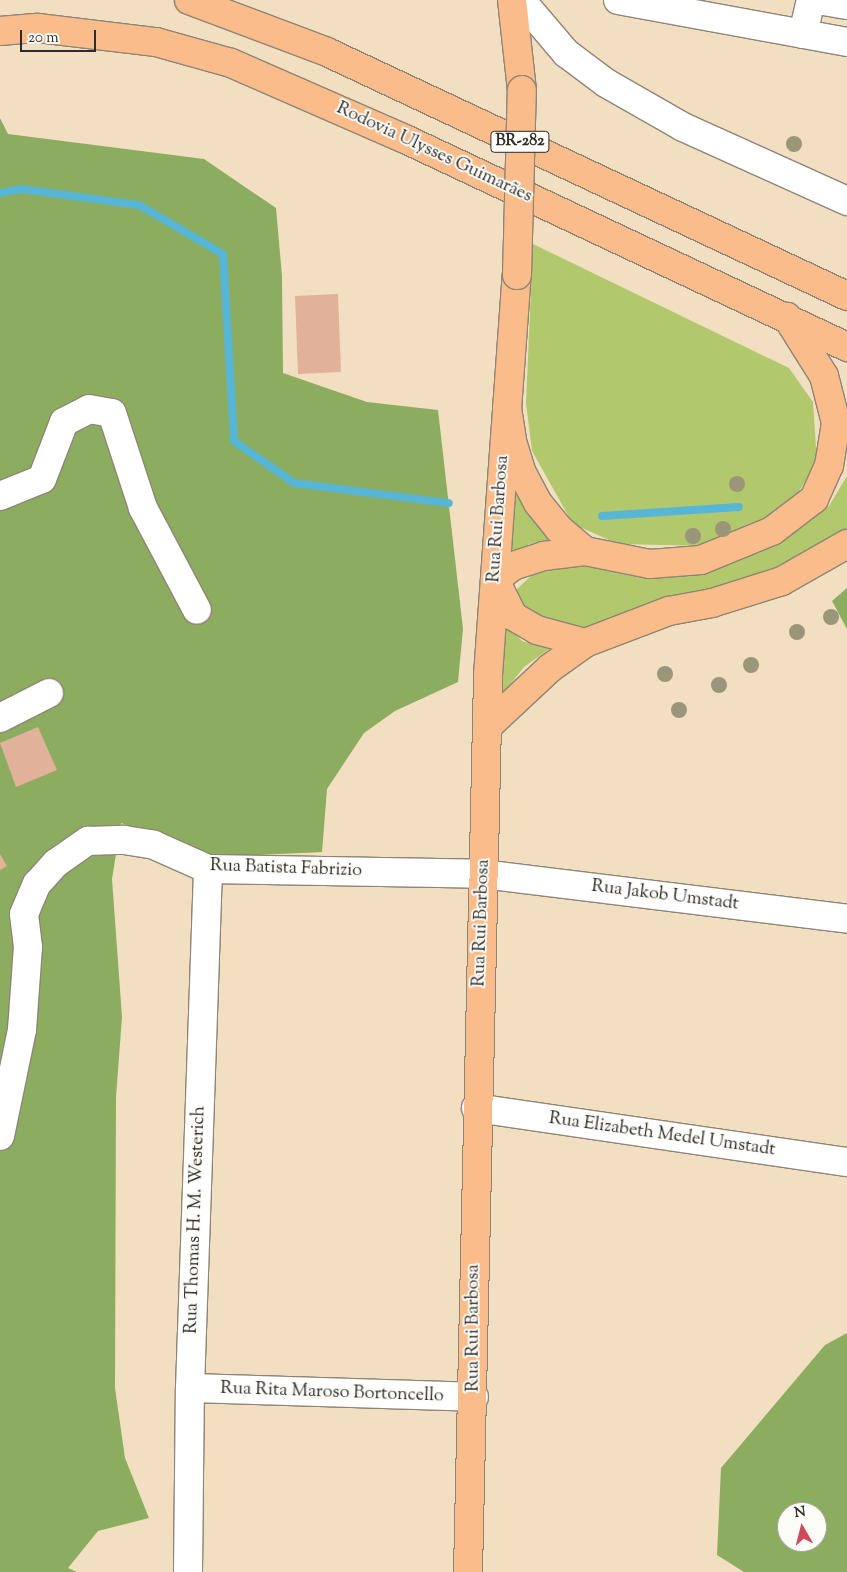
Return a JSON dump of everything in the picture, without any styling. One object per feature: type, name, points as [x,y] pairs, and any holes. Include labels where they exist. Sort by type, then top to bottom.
[{"type":"main road","name":"BR-282","points":[[189,0],[327,52],[847,296]]},
{"type":"main road","name":"Rua Rui Barbosa","points":[[468,1572],[474,1397],[476,1108],[487,727],[495,580],[517,275],[522,90],[512,0]]},
{"type":"main road","name":"Rodovia Ulysses Guimarães","points":[[0,31],[38,28],[147,41],[231,63],[323,101],[787,317],[847,347]]},
{"type":"main road","points":[[586,643],[537,630],[513,616],[495,580],[513,566],[544,556],[585,551],[650,564],[701,560],[772,531],[814,499],[829,466],[836,422],[824,376],[787,317]]},
{"type":"main road","points":[[508,408],[512,441],[522,473],[538,503],[560,529],[585,551]]},
{"type":"main road","points":[[487,727],[524,690],[586,643],[670,611],[720,601],[782,581],[847,544]]},
{"type":"street","points":[[521,0],[566,52],[606,83],[683,127],[847,201]]},
{"type":"street","points":[[618,0],[691,7],[803,34],[847,42]]},
{"type":"street","points":[[803,34],[811,0]]},
{"type":"street","points":[[818,0],[847,5]]},
{"type":"street","points":[[0,496],[42,479],[64,422],[89,410],[112,413],[143,508],[197,610]]},
{"type":"street","points":[[0,718],[49,693]]},
{"type":"street","name":"Rua Batista Fabrizio","points":[[0,1136],[22,1030],[28,947],[24,914],[37,884],[56,863],[88,841],[124,840],[154,845],[208,869],[483,874]]},
{"type":"street","name":"Rua Thomas H. M. Westerich","points":[[188,1572],[190,1388],[208,869]]},
{"type":"street","name":"Rua Jakob Umstadt","points":[[483,874],[847,919]]},
{"type":"street","name":"Rua Elizabeth Medel Umstadt","points":[[476,1108],[847,1162]]},
{"type":"street","name":"Rua Rita Maroso Bortoncello","points":[[190,1388],[474,1397]]},
{"type":"green space","points":[[0,118],[8,134],[204,159],[276,208],[282,276],[283,373],[367,402],[438,410],[463,629],[458,682],[395,711],[364,733],[327,789],[322,852],[215,857],[121,823],[112,879],[122,1017],[116,1097],[115,1388],[125,1458],[149,1518],[98,1531],[68,1568],[77,1572],[0,1572]]},
{"type":"green space","points":[[533,244],[789,368],[813,402],[817,463],[794,499],[751,528],[706,546],[618,544],[573,524],[532,451],[526,403]]},
{"type":"green space","points":[[847,476],[847,534],[817,557],[593,628],[562,627],[525,609],[515,591],[532,575],[562,561],[759,548],[829,506]]},
{"type":"green space","points":[[514,481],[558,541],[529,544],[509,561]]},
{"type":"green space","points":[[847,588],[847,629],[832,601]]},
{"type":"green space","points":[[504,622],[522,641],[549,649],[524,667],[497,701]]},
{"type":"green space","points":[[847,1333],[847,1572],[744,1572],[717,1555],[721,1468],[825,1345]]},
{"type":"building","points":[[338,294],[341,372],[298,374],[295,296]]},
{"type":"building","points":[[38,727],[57,770],[16,787],[0,743]]},
{"type":"building","points":[[0,854],[7,866],[0,870]]},
{"type":"waterway","points":[[0,193],[21,189],[139,205],[223,254],[234,441],[294,483],[449,503]]},
{"type":"waterway","points":[[602,516],[739,507]]}]
